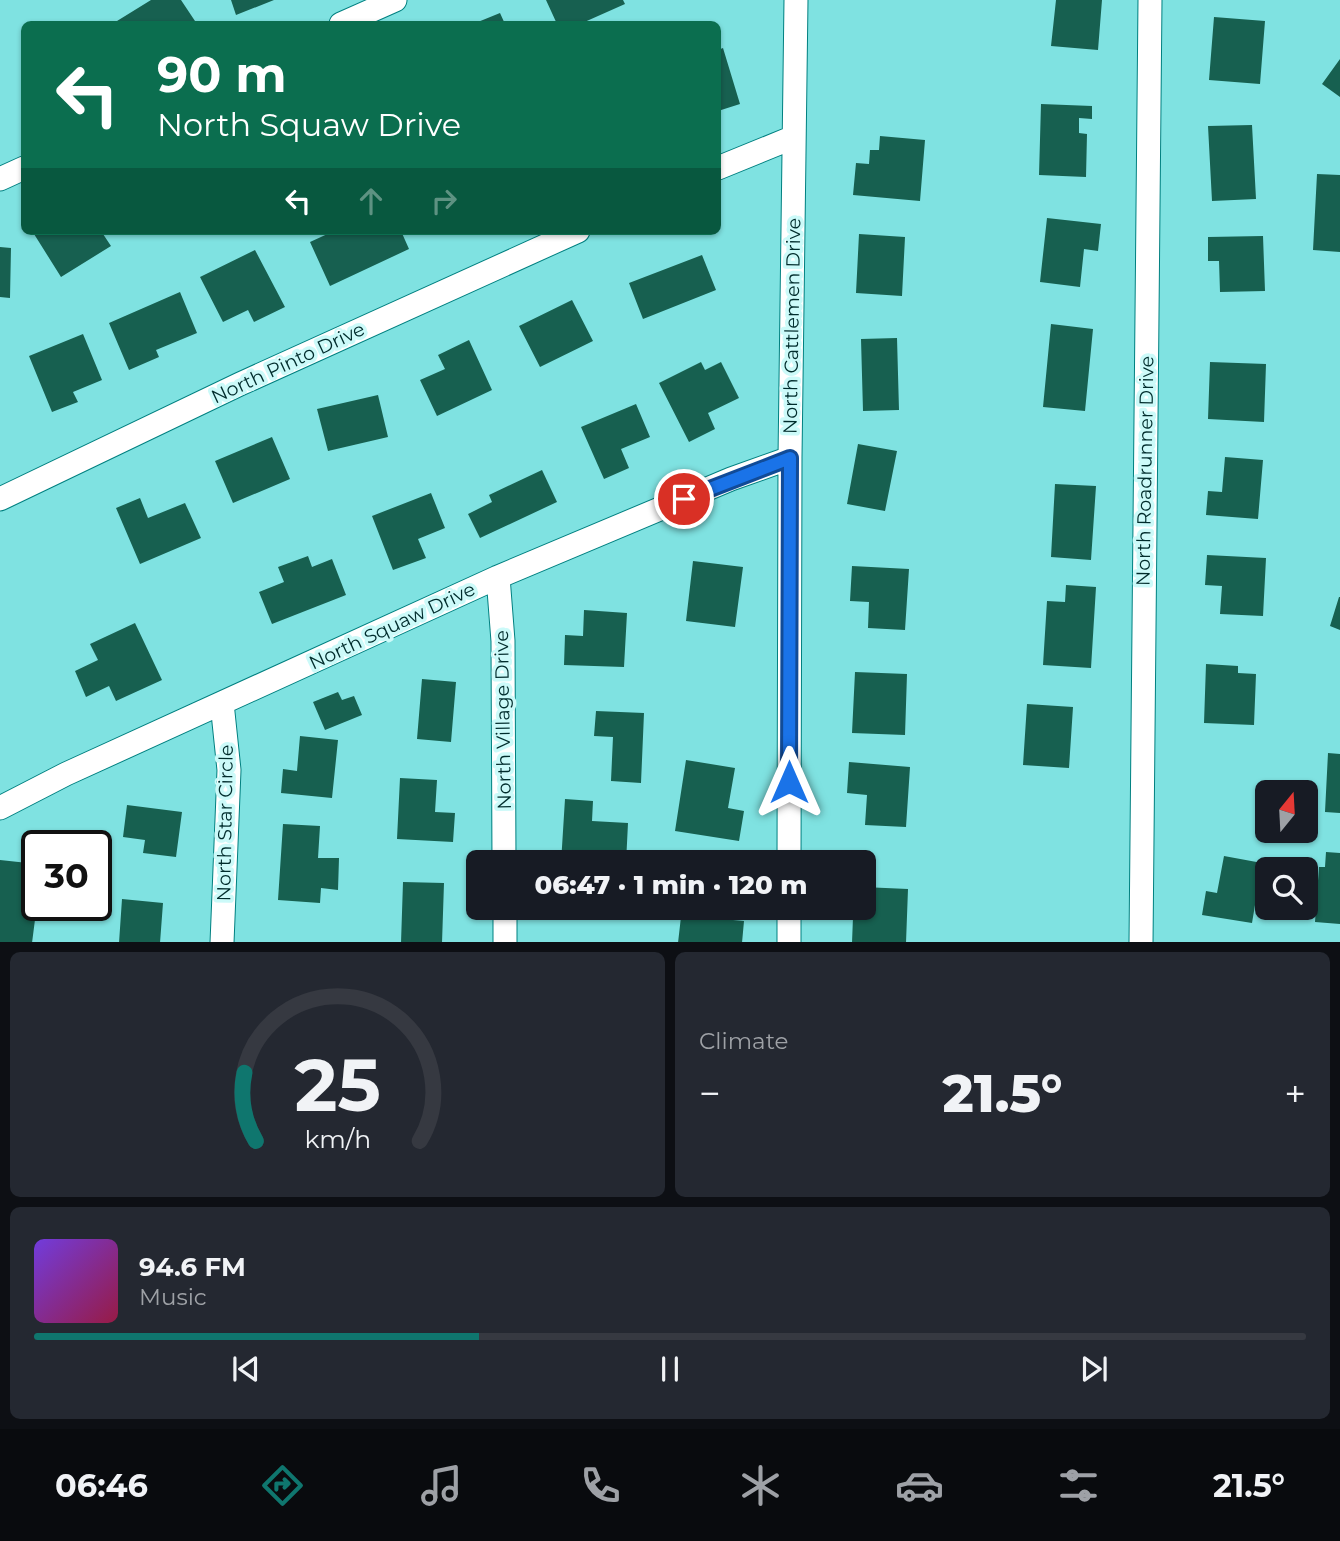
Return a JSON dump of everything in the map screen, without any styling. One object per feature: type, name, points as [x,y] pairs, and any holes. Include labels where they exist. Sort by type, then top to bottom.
[{"type":"street","points":[[348,21],[395,0]]},
{"type":"street","name":"North Cattlemen Drive","points":[[789,850],[790,458],[796,0]]},
{"type":"street","name":"North Roadrunner Drive","points":[[1141,942],[1150,0]]},
{"type":"street","points":[[721,167],[794,137]]},
{"type":"street","points":[[0,179],[21,169]]},
{"type":"street","name":"North Pinto Drive","points":[[0,499],[240,384],[569,235]]},
{"type":"street","name":"North Squaw Drive","points":[[0,808],[66,774],[498,577],[731,479],[790,458]]},
{"type":"street","name":"North Village Drive","points":[[498,577],[503,641],[504,850]]},
{"type":"street","name":"North Star Circle","points":[[222,703],[229,770],[222,942]]},
{"type":"street","points":[[505,920],[505,942]]},
{"type":"street","points":[[789,920],[789,942]]},
{"type":"building","points":[[151,0],[181,0],[195,21],[117,21]]},
{"type":"building","points":[[231,0],[274,0],[236,15]]},
{"type":"building","points":[[546,0],[623,0],[625,4],[587,21],[556,21]]},
{"type":"building","points":[[1056,0],[1102,0],[1098,50],[1051,46]]},
{"type":"building","points":[[500,13],[504,21],[480,21]]},
{"type":"building","points":[[1214,17],[1265,21],[1260,84],[1209,80]]},
{"type":"building","points":[[723,48],[740,104],[721,110]]},
{"type":"building","points":[[1340,59],[1340,97],[1322,84]]},
{"type":"building","points":[[1041,104],[1092,106],[1092,119],[1079,118],[1079,133],[1087,134],[1086,177],[1039,175]]},
{"type":"building","points":[[1252,125],[1256,199],[1212,201],[1208,126]]},
{"type":"building","points":[[880,136],[925,140],[920,201],[853,195],[856,163],[869,164],[870,150],[879,150]]},
{"type":"building","points":[[1317,174],[1340,175],[1340,252],[1313,250]]},
{"type":"building","points":[[1047,218],[1101,224],[1098,251],[1084,249],[1080,287],[1040,282]]},
{"type":"building","points":[[859,234],[905,237],[902,296],[856,293]]},
{"type":"building","points":[[35,235],[104,235],[111,246],[61,277]]},
{"type":"building","points":[[325,235],[403,235],[409,249],[330,286],[310,242]]},
{"type":"building","points":[[1263,236],[1265,291],[1220,292],[1219,261],[1208,261],[1208,237]]},
{"type":"building","points":[[0,247],[11,248],[10,298],[0,297]]},
{"type":"building","points":[[255,250],[285,307],[254,322],[248,310],[223,322],[200,277]]},
{"type":"building","points":[[702,255],[716,290],[643,319],[629,283]]},
{"type":"building","points":[[180,292],[197,333],[156,350],[159,357],[129,370],[109,323]]},
{"type":"building","points":[[572,300],[593,341],[540,367],[519,326]]},
{"type":"building","points":[[1051,324],[1093,329],[1085,411],[1043,407]]},
{"type":"building","points":[[83,334],[102,380],[73,392],[78,402],[52,412],[29,356]]},
{"type":"building","points":[[897,338],[899,410],[863,411],[861,339]]},
{"type":"building","points":[[469,340],[492,390],[437,416],[420,380],[445,369],[438,355]]},
{"type":"building","points":[[701,362],[705,370],[721,362],[739,398],[708,413],[715,429],[689,442],[659,383]]},
{"type":"building","points":[[1210,362],[1266,364],[1264,422],[1208,419]]},
{"type":"building","points":[[378,395],[388,437],[328,451],[317,409]]},
{"type":"building","points":[[636,404],[650,437],[621,449],[629,468],[604,479],[581,427]]},
{"type":"building","points":[[272,437],[290,479],[233,503],[215,461]]},
{"type":"building","points":[[858,444],[897,451],[885,511],[847,504]]},
{"type":"building","points":[[1225,457],[1263,460],[1258,519],[1206,515],[1208,491],[1222,492]]},
{"type":"building","points":[[542,470],[557,502],[480,538],[468,514],[492,502],[489,495]]},
{"type":"building","points":[[1055,484],[1096,486],[1091,560],[1051,557]]},
{"type":"building","points":[[431,493],[445,528],[418,539],[426,558],[393,570],[372,516]]},
{"type":"building","points":[[140,498],[148,518],[185,503],[201,538],[140,564],[116,508]]},
{"type":"building","points":[[1207,555],[1266,558],[1263,616],[1220,614],[1222,586],[1205,585]]},
{"type":"building","points":[[308,556],[312,567],[332,559],[346,595],[272,624],[259,592],[284,582],[278,567]]},
{"type":"building","points":[[693,561],[743,567],[735,627],[686,621]]},
{"type":"building","points":[[852,566],[909,569],[905,630],[868,628],[869,602],[850,601]]},
{"type":"building","points":[[1066,585],[1096,587],[1091,668],[1043,665],[1047,601],[1065,602]]},
{"type":"building","points":[[1340,597],[1340,630],[1330,626]]},
{"type":"building","points":[[584,610],[627,613],[624,667],[564,665],[565,635],[583,636]]},
{"type":"building","points":[[135,623],[162,680],[116,701],[109,686],[86,697],[75,671],[98,660],[90,644]]},
{"type":"building","points":[[1206,664],[1238,666],[1238,673],[1256,674],[1254,725],[1204,723]]},
{"type":"building","points":[[855,672],[907,674],[905,735],[852,733]]},
{"type":"building","points":[[422,679],[456,682],[451,742],[417,739]]},
{"type":"building","points":[[338,692],[342,700],[354,696],[362,715],[325,730],[313,702]]},
{"type":"building","points":[[1027,704],[1073,707],[1069,768],[1023,765]]},
{"type":"building","points":[[596,711],[644,713],[641,783],[611,781],[613,737],[594,736]]},
{"type":"building","points":[[300,736],[338,740],[332,798],[281,793],[283,769],[297,771]]},
{"type":"building","points":[[1328,753],[1340,754],[1340,813],[1325,812]]},
{"type":"building","points":[[686,760],[735,768],[728,808],[744,811],[739,841],[675,831]]},
{"type":"building","points":[[849,762],[910,767],[906,827],[865,825],[867,795],[847,793]]},
{"type":"building","points":[[400,778],[437,780],[435,812],[455,813],[453,842],[397,839]]},
{"type":"building","points":[[565,799],[593,801],[592,821],[628,823],[627,850],[562,850]]},
{"type":"building","points":[[127,805],[182,812],[176,857],[143,853],[145,840],[123,837]]},
{"type":"building","points":[[283,824],[320,826],[318,858],[339,858],[338,890],[321,888],[320,903],[278,900]]},
{"type":"building","points":[[1326,852],[1340,853],[1340,924],[1315,922],[1318,920],[1319,867],[1325,867]]},
{"type":"building","points":[[1224,856],[1255,862],[1255,905],[1252,923],[1202,915],[1206,891],[1217,893]]},
{"type":"building","points":[[0,860],[21,862],[21,921],[35,921],[32,942],[0,942]]},
{"type":"building","points":[[403,882],[444,883],[442,942],[401,942]]},
{"type":"building","points":[[876,888],[908,889],[906,942],[852,942],[853,920],[876,920]]},
{"type":"building","points":[[122,899],[163,903],[160,942],[119,942]]},
{"type":"building","points":[[681,920],[744,921],[742,942],[678,942]]},
{"type":"route","points":[[684,499],[790,458],[789,782]]}]
